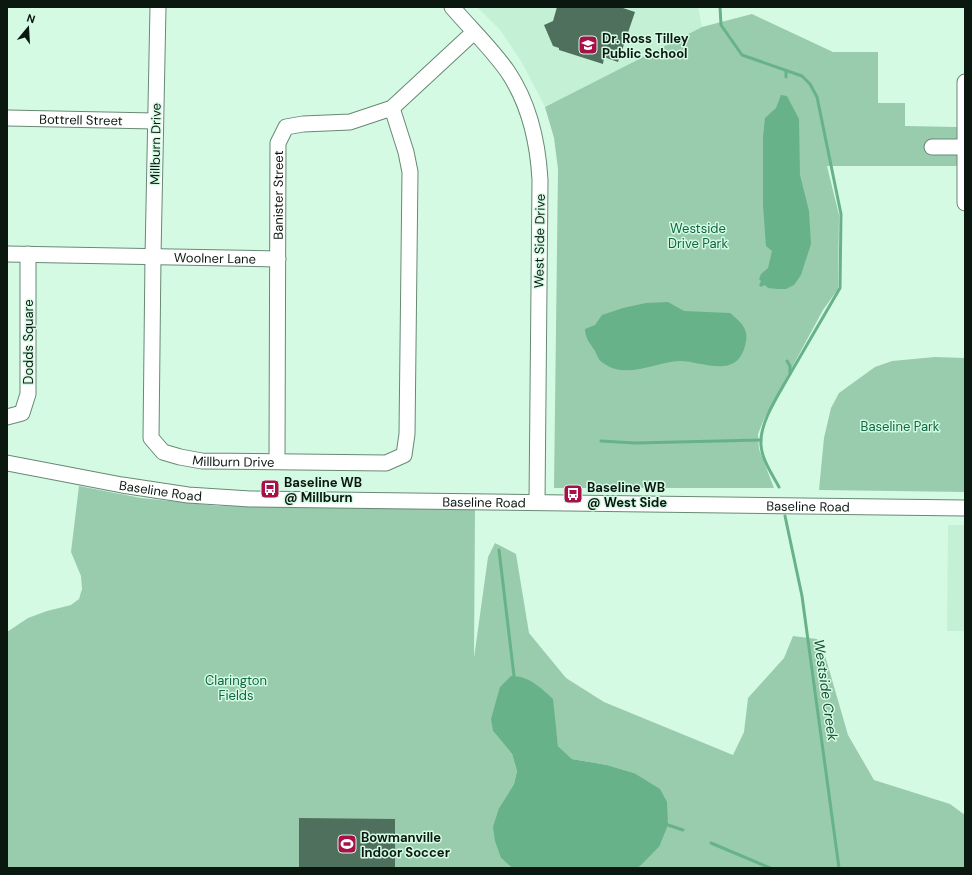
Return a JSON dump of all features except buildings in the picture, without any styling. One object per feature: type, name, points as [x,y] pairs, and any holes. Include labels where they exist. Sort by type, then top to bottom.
[{"type":"street","name":"Millburn Drive","points":[[158,7],[151,438],[163,452],[202,461],[386,463],[404,455],[407,434],[410,172],[406,152],[392,108]]},
{"type":"street","name":"West Side Drive","points":[[452,7],[508,73],[528,114],[537,148],[540,188],[537,502]]},
{"type":"street","name":"Banister Street","points":[[277,461],[278,143],[286,127],[303,124],[350,122],[392,108],[474,32]]},
{"type":"street","points":[[965,82],[965,203]]},
{"type":"street","name":"Bottrell Street","points":[[7,118],[156,121]]},
{"type":"street","points":[[932,147],[965,147]]},
{"type":"street","points":[[7,254],[153,256]]},
{"type":"street","name":"Dodds Square","points":[[7,417],[22,413],[28,394],[28,254]]},
{"type":"street","name":"Woolner Lane","points":[[153,256],[278,259]]},
{"type":"street","name":"Baseline Road","points":[[7,463],[129,486],[188,495],[250,499],[965,508]]},
{"type":"shaded area","name":"Dr. Ross Tilley Public School","points":[[477,7],[698,7],[702,27],[545,107],[521,61],[500,30]]},
{"type":"shaded area","points":[[781,95],[787,96],[799,119],[800,175],[809,211],[811,244],[801,275],[794,285],[786,289],[768,288],[765,285],[761,287],[759,285],[761,281],[759,279],[761,274],[768,268],[772,251],[766,246],[763,205],[763,137],[765,118],[776,108]]},
{"type":"shaded area","points":[[668,302],[684,311],[730,313],[738,320],[746,331],[745,346],[741,356],[734,363],[726,366],[680,361],[631,370],[612,368],[600,361],[587,338],[585,329],[595,325],[602,315],[623,308],[646,303]]},
{"type":"shaded area","points":[[948,525],[965,525],[965,631],[947,631]]},
{"type":"shaded area","points":[[511,676],[517,676],[529,680],[539,686],[553,699],[558,746],[572,759],[607,765],[634,773],[660,789],[667,802],[668,825],[659,847],[640,866],[637,868],[512,868],[501,858],[495,841],[493,827],[499,808],[514,784],[517,771],[512,754],[493,731],[491,719],[500,687]]},
{"type":"green space","name":"Westside Drive Park","points":[[752,14],[833,52],[878,52],[878,103],[905,103],[905,126],[957,127],[957,166],[827,166],[839,215],[838,289],[823,310],[764,419],[758,434],[759,449],[774,488],[554,488],[558,169],[554,138],[545,107],[702,27]]},
{"type":"green space","name":"Baseline Park","points":[[935,357],[965,358],[965,492],[819,490],[824,438],[831,408],[839,393],[875,367],[892,361]]},
{"type":"green space","name":"Clarington Fields","points":[[79,486],[141,498],[219,506],[475,510],[474,658],[488,557],[495,543],[516,554],[529,633],[566,678],[604,702],[733,755],[744,732],[748,698],[784,658],[793,636],[817,639],[826,659],[848,735],[874,780],[950,804],[965,815],[965,868],[637,868],[659,847],[634,773],[607,765],[572,759],[558,746],[555,725],[493,731],[512,754],[517,771],[514,784],[499,808],[501,858],[512,868],[7,868],[7,632],[28,618],[47,611],[71,605],[79,599],[82,589],[81,576],[71,552]]},
{"type":"waterway","points":[[720,7],[721,25],[742,55],[802,76],[810,84],[817,97],[841,214],[840,288],[790,374]]},
{"type":"waterway","points":[[786,71],[786,77]]},
{"type":"waterway","points":[[779,487],[763,456],[761,436],[766,418],[790,374],[790,366],[787,361]]},
{"type":"waterway","points":[[601,441],[635,443],[761,440]]},
{"type":"waterway","name":"Westside Creek","points":[[785,516],[802,596],[839,868]]},
{"type":"waterway","points":[[499,550],[514,676]]},
{"type":"waterway","points":[[668,825],[683,830]]},
{"type":"waterway","points":[[711,843],[770,868]]},
{"type":"place","name":"Dr. Ross Tilley Public School","points":[[588,45]]},
{"type":"place","name":"Baseline WB @ Millburn","points":[[270,489]]},
{"type":"place","name":"Baseline WB @ West Side","points":[[573,494]]},
{"type":"place","name":"Bowmanville Indoor Soccer","points":[[347,844]]}]
